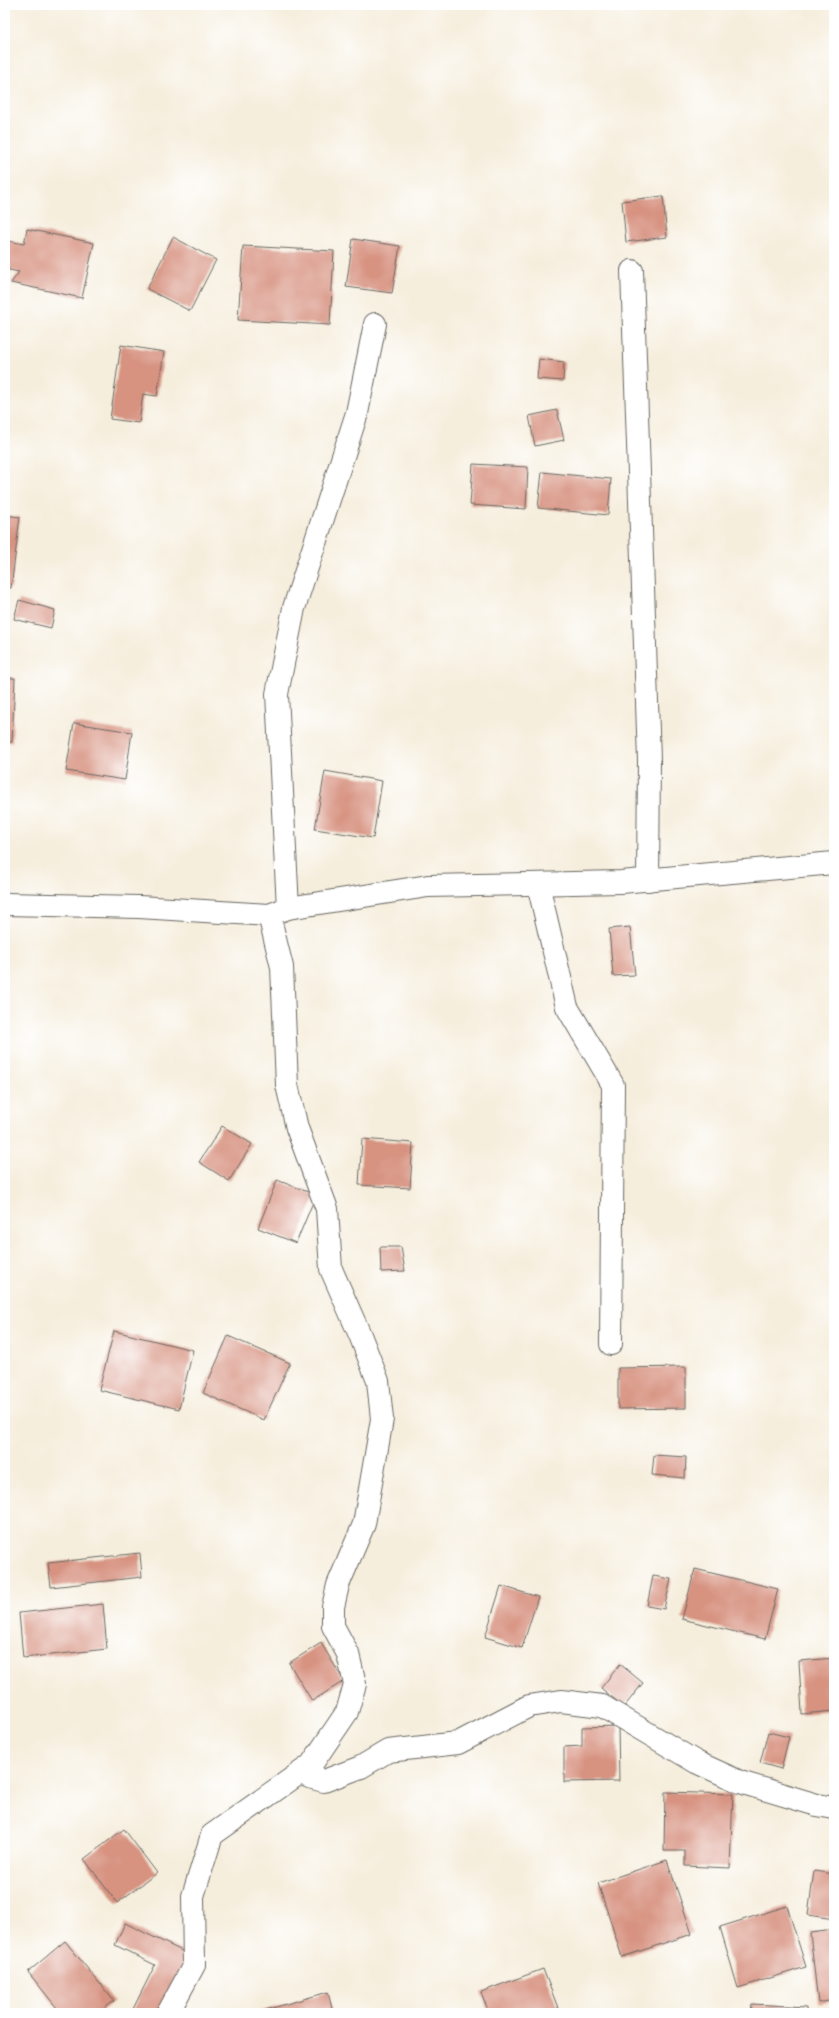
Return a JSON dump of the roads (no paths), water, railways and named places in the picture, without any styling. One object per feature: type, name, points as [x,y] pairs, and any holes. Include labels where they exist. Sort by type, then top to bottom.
[{"type":"street","points":[[632,271],[648,752],[648,880]]},
{"type":"street","points":[[168,2013],[194,1965],[193,1896],[212,1834],[311,1765],[347,1712],[354,1684],[348,1654],[333,1626],[333,1607],[338,1585],[364,1524],[382,1419],[378,1381],[360,1335],[331,1269],[327,1209],[297,1128],[288,1085],[279,911],[277,694],[294,608],[357,413],[376,324]]},
{"type":"street","points":[[5,904],[279,911],[428,886],[648,880],[834,863]]},
{"type":"street","points":[[538,884],[567,1007],[613,1085],[611,1344]]},
{"type":"street","points":[[311,1765],[309,1777],[324,1781],[362,1766],[388,1751],[458,1743],[506,1716],[529,1706],[561,1701],[602,1706],[696,1762],[740,1782],[817,1805],[834,1808]]}]
